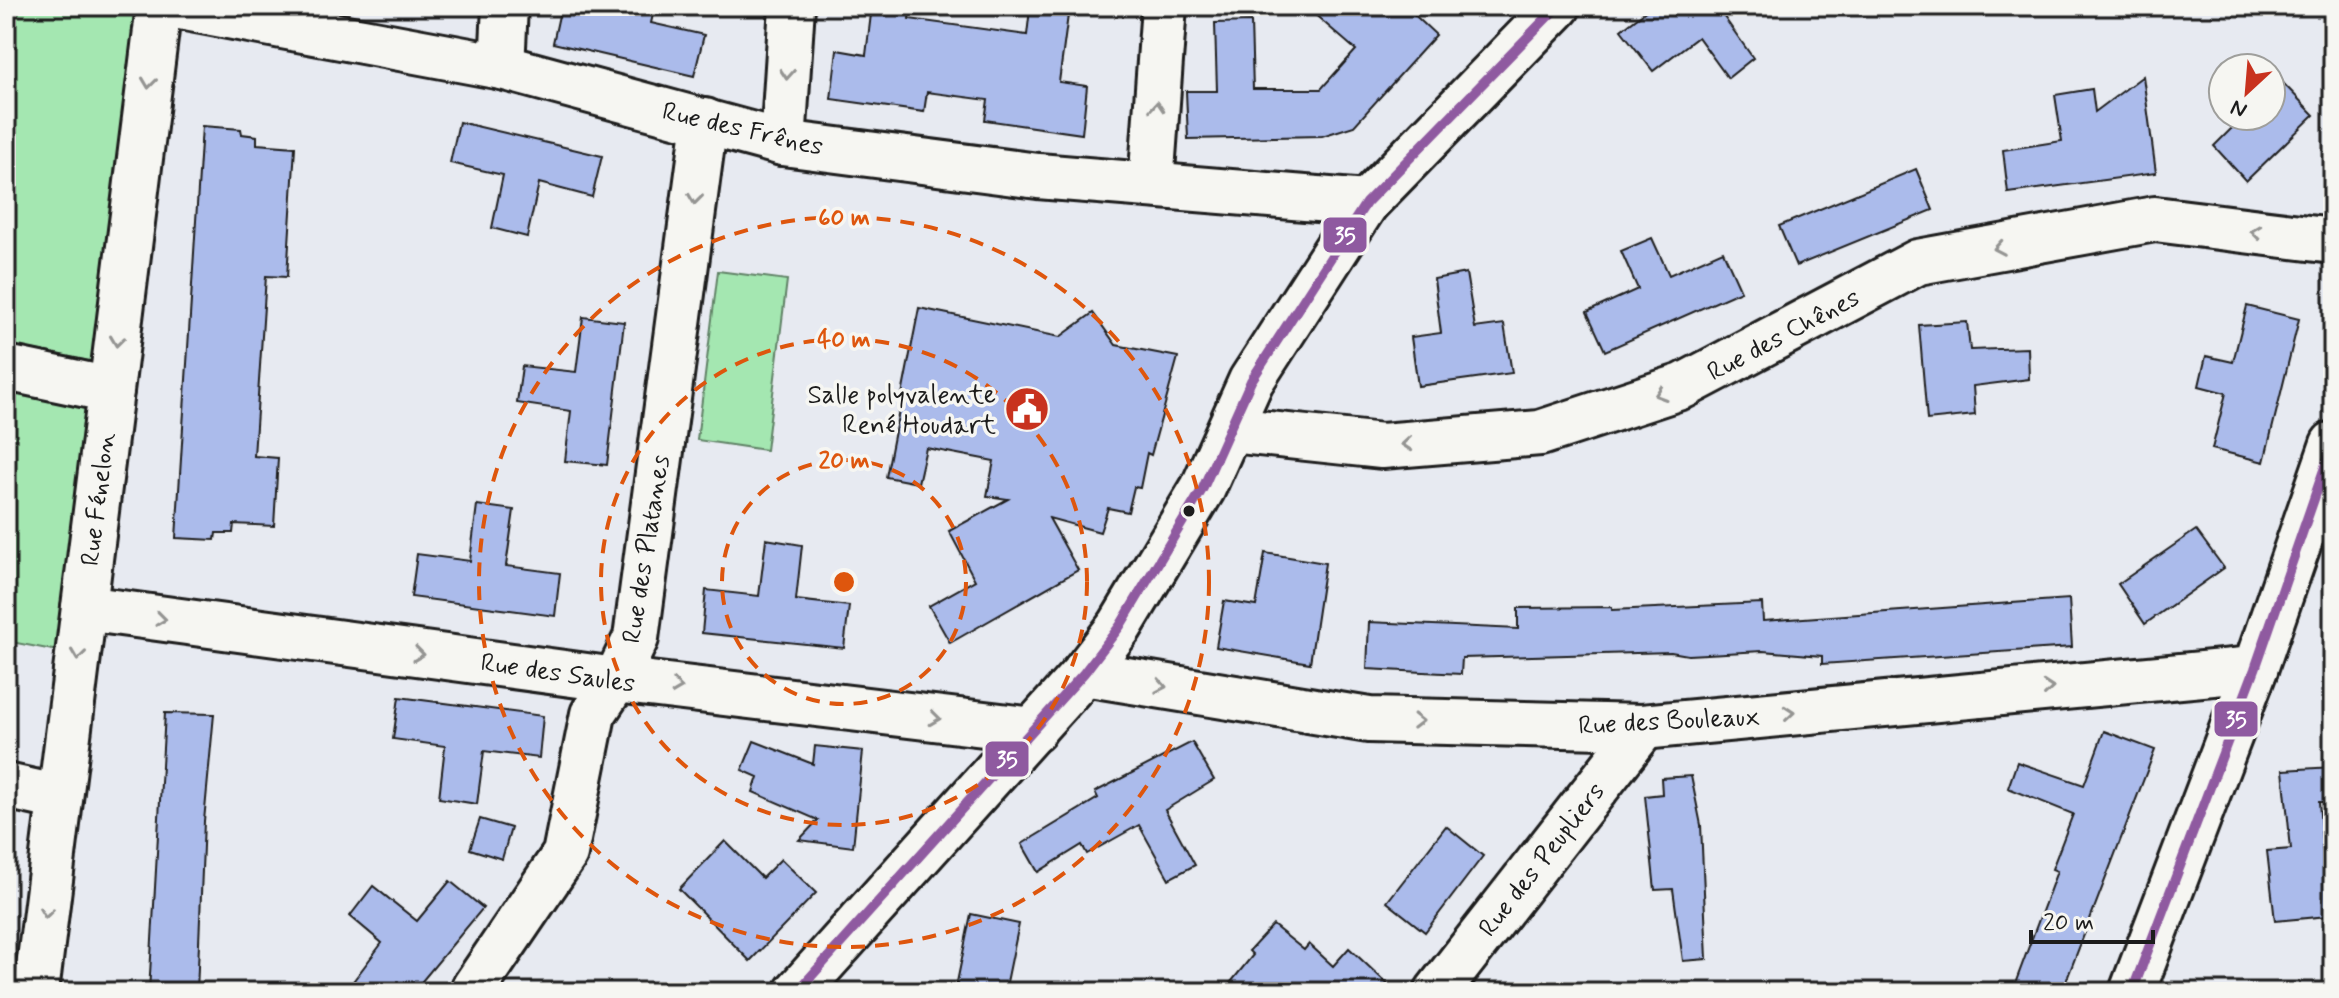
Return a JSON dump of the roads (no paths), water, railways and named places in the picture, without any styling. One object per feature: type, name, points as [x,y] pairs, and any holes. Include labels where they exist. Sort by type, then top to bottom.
[{"type":"street","name":"Rue Fénelon","points":[[36,992],[159,6]]},
{"type":"street","name":"Rue des Frênes","points":[[175,6],[502,67],[783,143],[1038,176],[1366,203]]},
{"type":"street","points":[[502,67],[505,6]]},
{"type":"street","points":[[783,143],[792,6]]},
{"type":"street","points":[[1151,185],[1164,6]]},
{"type":"street","points":[[797,992],[1084,673],[1120,626],[1203,488],[1251,381],[1366,203],[1558,6]]},
{"type":"street","name":"Rue des Platanes","points":[[474,988],[565,854],[593,714],[616,680],[636,638],[705,121]]},
{"type":"street","name":"Rue des Chênes","points":[[1231,430],[1382,446],[1540,433],[1683,386],[1918,262],[2155,219],[2333,241]]},
{"type":"street","points":[[6,368],[111,390]]},
{"type":"street","points":[[2132,992],[2255,669],[2333,444]]},
{"type":"street","name":"Rue des Saules","points":[[84,608],[616,680],[1034,730]]},
{"type":"street","name":"Rue des Bouleaux","points":[[1084,673],[1369,720],[1644,727],[2255,669]]},
{"type":"street","name":"Rue des Peupliers","points":[[1437,992],[1644,727]]},
{"type":"street","points":[[6,786],[60,798]]},
{"type":"place","name":"Salle polyvalente René Houdart","points":[[1027,409]]}]
